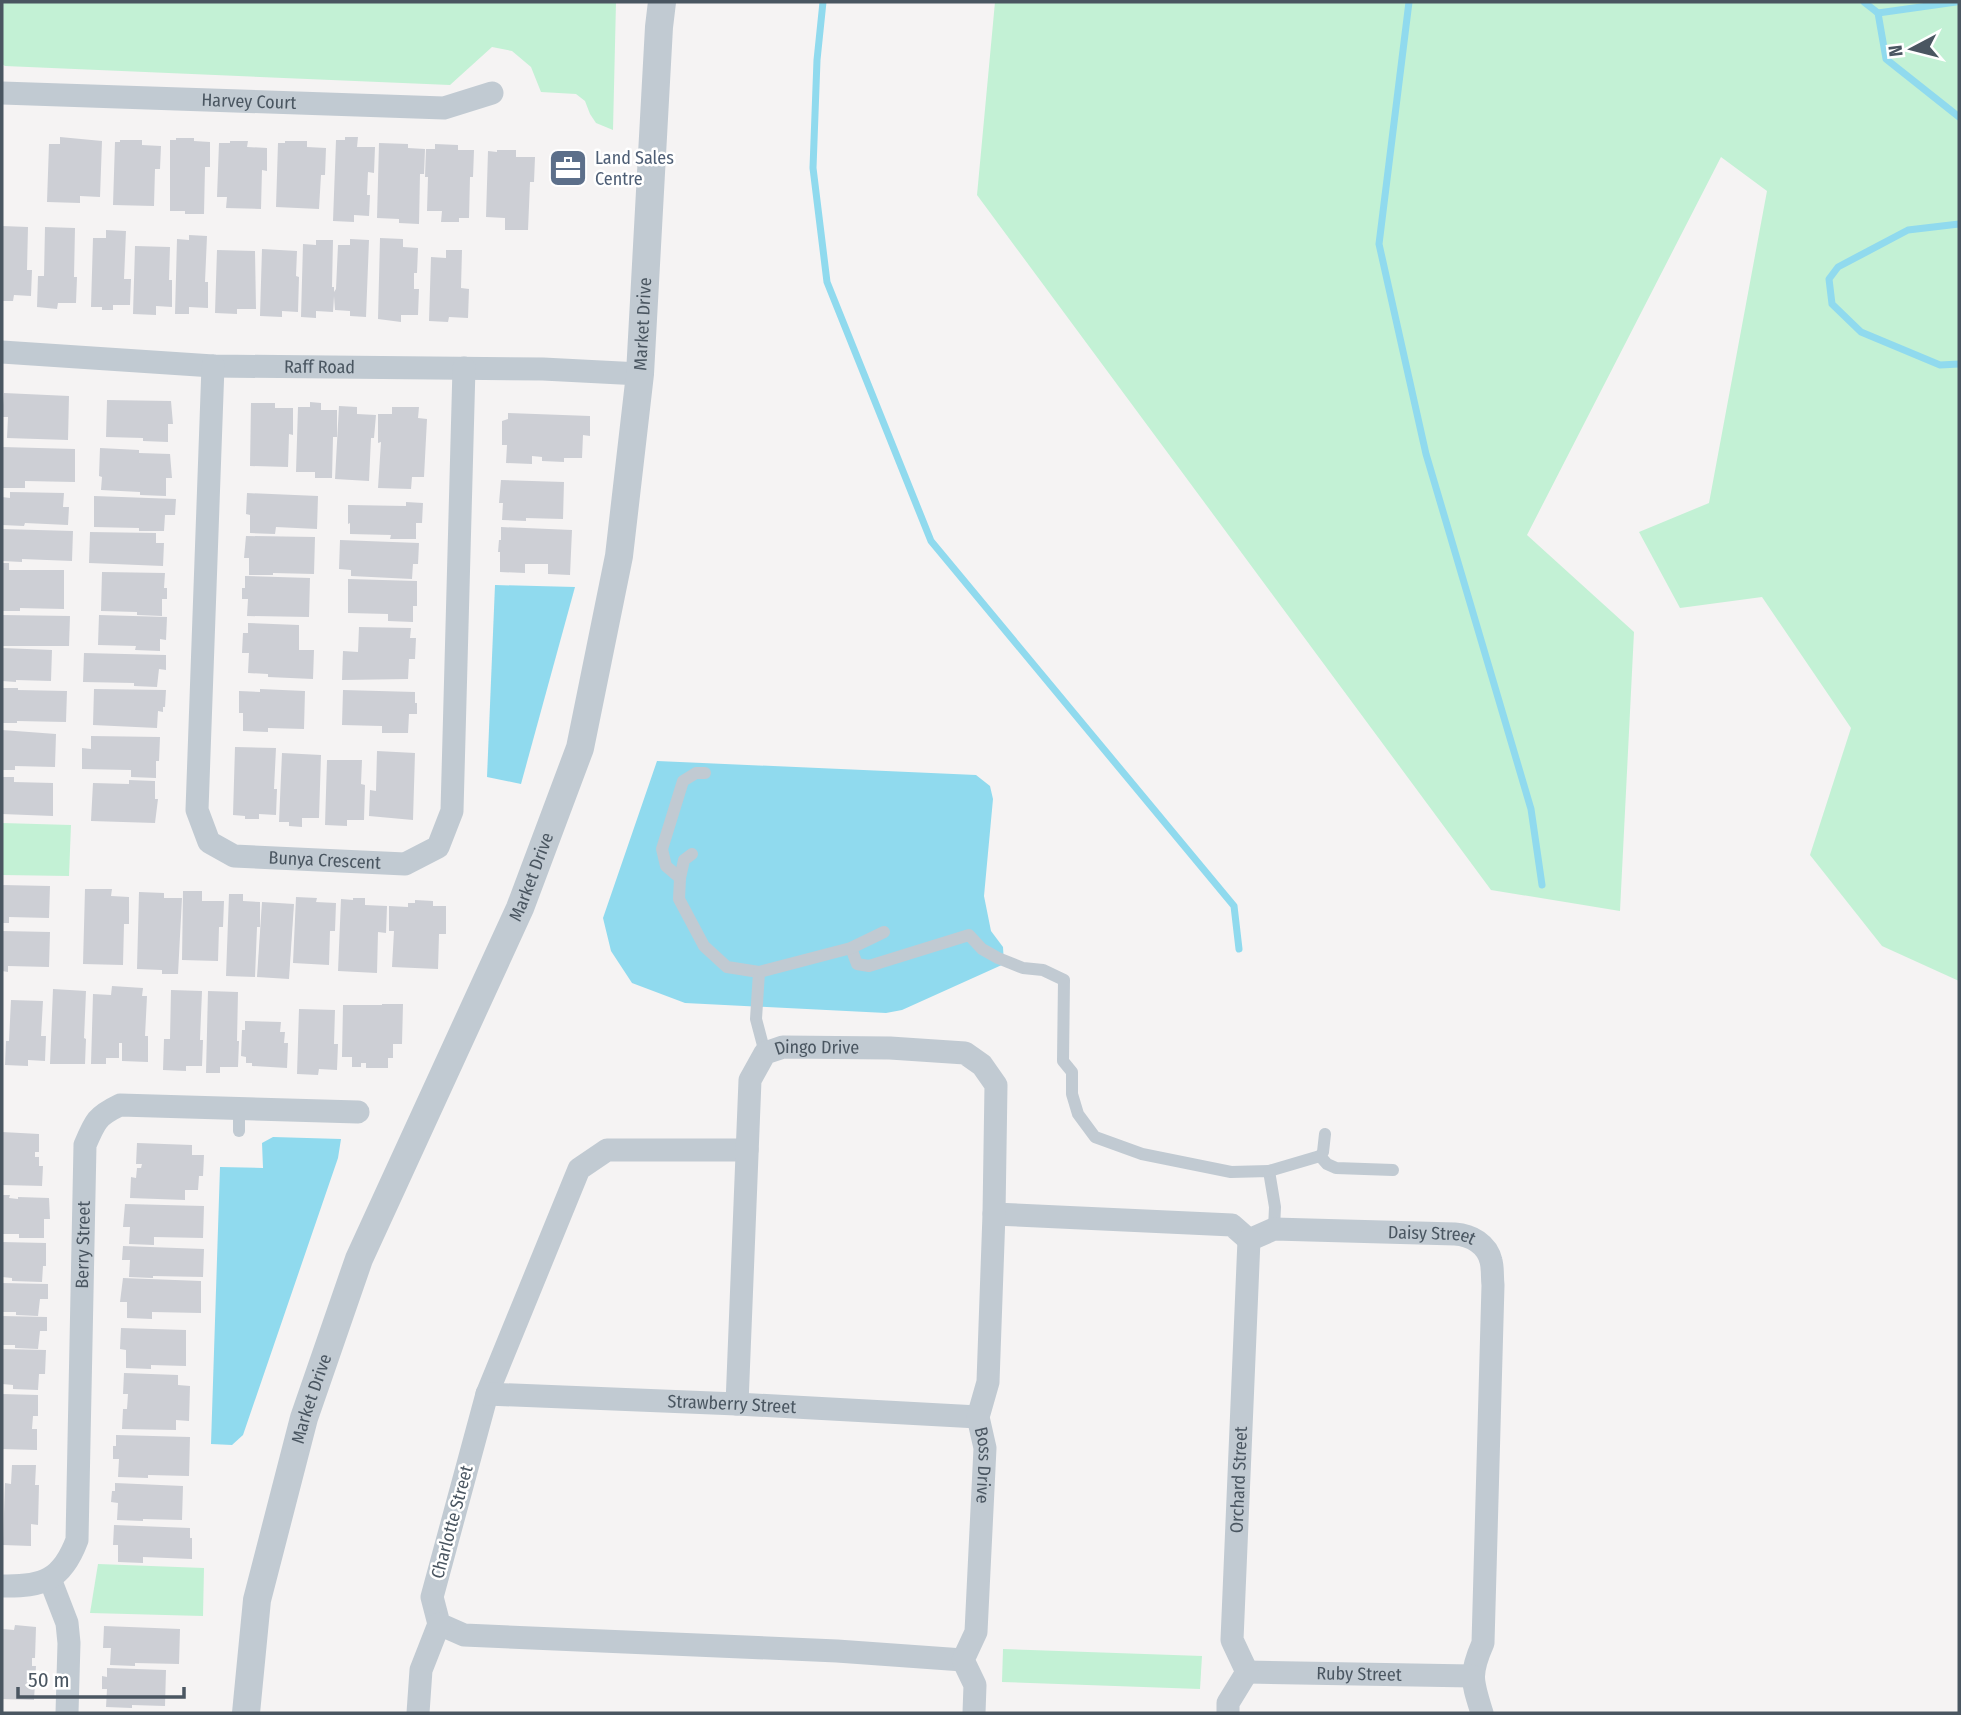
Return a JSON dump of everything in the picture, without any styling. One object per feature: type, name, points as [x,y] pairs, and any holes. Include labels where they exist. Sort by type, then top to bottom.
[{"type":"street","name":"Market Drive","points":[[246,1713],[257,1600],[304,1418],[359,1259],[520,908],[579,748],[619,556],[640,374],[662,2]]},
{"type":"street","name":"Harvey Court","points":[[2,93],[444,108],[492,93]]},
{"type":"street","name":"Raff Road","points":[[2,352],[213,366],[464,368],[640,374]]},
{"type":"street","name":"Bunya Crescent","points":[[213,366],[197,810],[209,842],[234,856],[405,864],[438,847],[452,811],[464,368]]},
{"type":"street","name":"Dingo Drive","points":[[737,1404],[750,1080],[765,1053],[783,1047],[890,1048],[965,1053],[982,1065],[996,1085],[994,1214]]},
{"type":"street","name":"Berry Street","points":[[50,1579],[69,1560],[77,1540],[85,1145],[101,1114],[120,1105],[239,1120],[358,1112]]},
{"type":"street","name":"Charlotte Street","points":[[439,1624],[432,1597],[487,1394],[579,1169],[607,1150],[747,1150]]},
{"type":"street","points":[[994,1214],[1232,1226],[1249,1240]]},
{"type":"street","name":"Boss Drive","points":[[963,1660],[976,1632],[985,1448],[978,1416],[988,1381],[994,1214]]},
{"type":"street","name":"Daisy Street","points":[[1249,1240],[1274,1229],[1464,1234],[1479,1241],[1491,1258],[1493,1285],[1483,1643],[1472,1676]]},
{"type":"street","name":"Orchard Street","points":[[1247,1672],[1231,1640],[1249,1240]]},
{"type":"street","name":"Strawberry Street","points":[[487,1394],[978,1416]]},
{"type":"street","points":[[2,1586],[26,1587],[50,1579],[67,1623],[69,1643],[66,1713]]},
{"type":"street","points":[[418,1713],[421,1670],[439,1624],[464,1635],[837,1651],[963,1660],[975,1685],[974,1713]]},
{"type":"street","points":[[1228,1713],[1228,1703],[1247,1672]]},
{"type":"street","name":"Ruby Street","points":[[1247,1672],[1472,1676]]},
{"type":"street","points":[[1472,1676],[1482,1713]]},
{"type":"lane","points":[[680,878],[666,866],[663,849],[683,781],[696,773],[705,773]]},
{"type":"lane","points":[[692,854],[684,860],[679,899],[704,946],[727,967],[759,972],[851,948],[884,932]]},
{"type":"lane","points":[[851,948],[857,964],[869,966],[969,935],[982,949],[998,958],[1023,968],[1043,970],[1064,980],[1063,1061],[1072,1072],[1072,1094],[1078,1114],[1095,1136],[1142,1154],[1231,1172],[1269,1171],[1320,1156],[1325,1134]]},
{"type":"lane","points":[[759,972],[757,1019],[765,1053]]},
{"type":"lane","points":[[1320,1156],[1327,1164],[1336,1168],[1393,1170]]},
{"type":"lane","points":[[1269,1171],[1275,1207],[1274,1229]]},
{"type":"green space","points":[[2,2],[616,2],[613,130],[596,123],[585,101],[576,94],[541,92],[531,67],[512,51],[492,47],[450,85],[5,66],[2,64]]},
{"type":"green space","points":[[995,2],[1959,2],[1959,981],[1882,946],[1810,855],[1851,728],[1762,597],[1680,608],[1639,532],[1709,503],[1767,191],[1721,157],[1527,535],[1634,632],[1620,911],[1491,890],[977,195]]},
{"type":"green space","points":[[2,823],[71,825],[69,876],[2,875]]},
{"type":"green space","points":[[98,1564],[204,1568],[203,1616],[90,1613]]},
{"type":"green space","points":[[1003,1649],[1202,1656],[1200,1689],[1002,1682]]},
{"type":"water","points":[[495,585],[575,587],[521,784],[487,777]]},
{"type":"water","points":[[657,761],[976,775],[990,786],[993,799],[984,896],[991,931],[1003,947],[1004,964],[902,1010],[886,1013],[685,1003],[632,983],[611,951],[603,918]]},
{"type":"water","points":[[273,1137],[341,1139],[338,1158],[243,1435],[232,1445],[211,1444],[220,1167],[263,1168],[262,1143]]},
{"type":"building","points":[[60,137],[102,141],[100,197],[80,196],[80,203],[47,202],[49,144],[60,144]]},
{"type":"building","points":[[345,137],[358,137],[357,147],[375,147],[374,173],[368,172],[369,216],[354,215],[354,222],[333,221],[336,140],[345,140]]},
{"type":"building","points":[[194,138],[194,141],[210,142],[210,167],[205,167],[204,214],[170,211],[170,140]]},
{"type":"building","points":[[142,140],[142,145],[161,146],[160,169],[155,169],[154,206],[113,205],[115,142]]},
{"type":"building","points":[[248,141],[247,147],[267,148],[267,171],[262,170],[261,209],[226,208],[227,197],[217,197],[219,143]]},
{"type":"building","points":[[307,141],[307,147],[326,148],[319,209],[276,207],[278,143]]},
{"type":"building","points":[[379,143],[408,144],[408,148],[425,149],[424,174],[420,174],[419,224],[399,223],[399,219],[377,218]]},
{"type":"building","points":[[435,144],[458,145],[458,150],[474,150],[469,218],[459,218],[459,222],[441,222],[442,211],[427,211],[426,149],[435,149]]},
{"type":"building","points":[[516,150],[516,157],[535,157],[534,182],[530,182],[528,230],[505,230],[505,218],[486,217],[488,151]]},
{"type":"building","points":[[2,226],[28,227],[27,270],[32,270],[31,296],[14,295],[13,301],[2,301]]},
{"type":"building","points":[[45,227],[75,228],[76,303],[58,303],[57,309],[37,307],[38,276],[44,276]]},
{"type":"building","points":[[106,230],[126,231],[124,279],[131,279],[130,305],[113,305],[113,310],[91,307],[93,238],[106,238]]},
{"type":"building","points":[[189,235],[207,236],[205,282],[208,282],[208,308],[189,307],[189,314],[175,314],[177,239],[189,240]]},
{"type":"building","points":[[380,238],[403,239],[403,247],[418,248],[414,289],[419,289],[418,315],[401,315],[401,322],[378,319]]},
{"type":"building","points":[[350,239],[369,240],[366,317],[350,316],[350,311],[335,310],[334,296],[333,312],[316,311],[316,318],[301,317],[303,244],[316,245],[316,240],[333,240],[334,292],[338,245],[350,245]]},
{"type":"building","points":[[135,246],[170,247],[172,307],[156,306],[156,315],[133,314]]},
{"type":"building","points":[[262,249],[297,251],[298,312],[282,311],[282,317],[260,316]]},
{"type":"building","points":[[217,250],[255,251],[256,309],[237,309],[237,314],[215,313]]},
{"type":"building","points":[[446,250],[462,250],[461,288],[469,289],[468,318],[449,317],[448,322],[429,321],[431,257],[446,258]]},
{"type":"building","points":[[4,393],[69,396],[68,440],[7,438],[8,417],[2,417]]},
{"type":"building","points":[[107,400],[171,401],[173,424],[168,424],[168,442],[106,437]]},
{"type":"building","points":[[310,402],[321,403],[321,410],[337,410],[332,478],[315,478],[315,472],[296,472],[298,407],[310,407]]},
{"type":"building","points":[[251,403],[275,403],[275,408],[293,408],[293,435],[289,434],[288,467],[250,466]]},
{"type":"building","points":[[339,406],[357,407],[357,414],[376,415],[374,438],[371,438],[369,481],[335,479]]},
{"type":"building","points":[[392,407],[419,407],[418,418],[427,419],[424,477],[412,477],[411,489],[378,488],[381,442],[378,443],[378,414],[392,414]]},
{"type":"building","points":[[508,413],[590,416],[590,436],[583,435],[582,458],[564,458],[564,462],[542,461],[542,457],[532,456],[532,464],[506,463],[507,445],[502,445],[502,421],[508,419]]},
{"type":"building","points":[[2,447],[75,449],[75,482],[25,481],[25,488],[2,488]]},
{"type":"building","points":[[100,448],[170,454],[172,478],[166,478],[166,496],[101,490]]},
{"type":"building","points":[[501,480],[564,482],[563,519],[502,520],[503,503],[499,503]]},
{"type":"building","points":[[10,492],[64,493],[63,507],[69,507],[68,525],[2,525],[2,497],[10,498]]},
{"type":"building","points":[[247,493],[318,496],[317,529],[276,527],[275,534],[250,533],[250,515],[246,514]]},
{"type":"building","points":[[94,496],[176,499],[175,515],[165,515],[164,531],[94,527]]},
{"type":"building","points":[[406,502],[423,503],[422,523],[416,523],[416,539],[390,539],[391,535],[350,534],[348,505],[406,506]]},
{"type":"building","points":[[501,527],[572,530],[570,575],[548,574],[548,564],[525,564],[525,573],[500,572],[498,552]]},
{"type":"building","points":[[2,529],[73,531],[72,561],[2,561]]},
{"type":"building","points":[[90,532],[156,533],[156,543],[164,543],[163,566],[89,563]]},
{"type":"building","points":[[246,536],[315,537],[314,574],[249,575],[249,558],[244,558]]},
{"type":"building","points":[[340,540],[419,543],[418,564],[413,564],[412,579],[351,576],[351,570],[339,569]]},
{"type":"building","points":[[2,563],[9,563],[9,570],[64,570],[64,609],[20,608],[20,611],[2,611]]},
{"type":"building","points":[[102,572],[165,573],[164,588],[167,588],[167,599],[162,599],[162,616],[101,611]]},
{"type":"building","points":[[245,576],[310,578],[309,617],[247,616],[248,599],[242,599]]},
{"type":"building","points":[[348,579],[417,581],[417,606],[413,606],[413,622],[388,621],[388,614],[348,613]]},
{"type":"building","points":[[2,615],[70,616],[69,646],[2,646]]},
{"type":"building","points":[[99,615],[167,617],[166,640],[160,639],[160,651],[135,650],[136,646],[98,645]]},
{"type":"building","points":[[248,623],[299,625],[299,650],[314,650],[313,679],[268,677],[268,674],[248,673],[249,653],[242,653],[243,633],[248,633]]},
{"type":"building","points":[[359,627],[411,628],[410,638],[416,638],[415,659],[409,659],[408,679],[342,680],[343,651],[358,652]]},
{"type":"building","points":[[2,648],[52,650],[51,681],[2,681]]},
{"type":"building","points":[[84,653],[166,655],[166,670],[159,669],[157,687],[134,686],[134,683],[83,682]]},
{"type":"building","points":[[2,688],[67,691],[66,722],[2,723]]},
{"type":"building","points":[[94,689],[166,690],[165,707],[163,712],[158,711],[157,728],[93,725]]},
{"type":"building","points":[[260,689],[305,691],[304,729],[268,728],[268,732],[243,731],[243,713],[239,713],[239,691],[260,692]]},
{"type":"building","points":[[343,690],[415,692],[417,714],[409,714],[408,733],[382,733],[382,726],[342,725]]},
{"type":"building","points":[[2,730],[56,734],[55,767],[15,766],[15,770],[2,770]]},
{"type":"building","points":[[91,736],[160,737],[156,778],[131,777],[131,770],[82,769],[82,748],[91,749]]},
{"type":"building","points":[[235,747],[276,748],[276,815],[259,814],[259,819],[245,819],[245,816],[233,815]]},
{"type":"building","points":[[377,751],[415,753],[413,820],[369,816],[370,790],[376,791]]},
{"type":"building","points":[[282,753],[321,755],[319,818],[302,818],[302,827],[289,826],[289,822],[279,822]]},
{"type":"building","points":[[327,760],[362,760],[361,784],[365,785],[364,820],[347,820],[347,826],[325,825]]},
{"type":"building","points":[[2,777],[14,777],[14,782],[53,783],[53,816],[2,814]]},
{"type":"building","points":[[129,780],[155,781],[155,799],[158,799],[155,823],[91,821],[93,783],[129,784]]},
{"type":"building","points":[[2,885],[50,886],[49,918],[9,917],[9,923],[2,923]]},
{"type":"building","points":[[85,889],[112,889],[111,896],[129,897],[129,924],[124,924],[123,965],[83,964]]},
{"type":"building","points":[[183,891],[202,891],[202,901],[224,901],[223,927],[219,927],[218,961],[182,960]]},
{"type":"building","points":[[139,892],[164,893],[164,898],[182,898],[178,974],[137,969]]},
{"type":"building","points":[[229,894],[243,894],[243,901],[260,902],[255,977],[226,976]]},
{"type":"building","points":[[296,897],[317,898],[316,902],[336,903],[335,931],[330,931],[329,965],[293,963]]},
{"type":"building","points":[[365,898],[365,905],[387,906],[386,933],[378,932],[377,973],[338,971],[341,899]]},
{"type":"building","points":[[415,900],[433,901],[433,906],[446,906],[446,934],[439,934],[438,969],[392,967],[394,931],[389,931],[389,906],[408,907],[408,903],[415,903]]},
{"type":"building","points":[[262,902],[294,904],[289,979],[257,977]]},
{"type":"building","points":[[2,931],[50,932],[49,967],[8,966],[8,972],[2,971]]},
{"type":"building","points":[[112,986],[143,988],[142,996],[147,996],[145,1036],[148,1036],[148,1062],[122,1061],[122,1043],[119,1043],[119,1058],[106,1058],[106,1064],[91,1064],[93,994],[111,995]]},
{"type":"building","points":[[53,989],[86,991],[85,1064],[50,1064]]},
{"type":"building","points":[[171,990],[202,991],[202,1066],[186,1066],[186,1071],[163,1070],[164,1039],[170,1039]]},
{"type":"building","points":[[208,991],[238,992],[238,1067],[220,1067],[220,1073],[206,1073]]},
{"type":"building","points":[[11,1000],[43,1001],[41,1036],[46,1036],[45,1061],[28,1060],[28,1066],[5,1065]]},
{"type":"building","points":[[403,1004],[402,1044],[393,1044],[393,1058],[388,1058],[388,1068],[366,1068],[366,1063],[361,1063],[361,1067],[352,1067],[352,1057],[342,1057],[343,1005]]},
{"type":"building","points":[[299,1009],[335,1010],[334,1044],[338,1044],[337,1070],[319,1069],[318,1075],[297,1074]]},
{"type":"building","points":[[245,1021],[281,1022],[280,1032],[285,1032],[284,1043],[288,1043],[287,1068],[252,1066],[252,1063],[246,1063],[246,1057],[241,1056]]},
{"type":"building","points":[[2,1132],[39,1134],[39,1152],[35,1152],[35,1157],[39,1157],[39,1166],[43,1166],[42,1186],[2,1185]]},
{"type":"building","points":[[137,1143],[192,1145],[192,1155],[204,1155],[203,1176],[199,1176],[198,1190],[185,1190],[185,1200],[130,1198],[131,1177],[136,1178],[137,1168],[141,1168],[142,1164],[136,1164]]},
{"type":"building","points":[[2,1195],[18,1199],[49,1198],[50,1219],[44,1219],[44,1238],[19,1238],[19,1234],[2,1234]]},
{"type":"building","points":[[125,1204],[204,1206],[203,1238],[154,1237],[154,1245],[129,1244],[130,1227],[123,1227]]},
{"type":"building","points":[[2,1242],[46,1243],[46,1266],[43,1266],[42,1282],[12,1281],[12,1278],[2,1277]]},
{"type":"building","points":[[123,1246],[204,1249],[203,1277],[129,1277],[130,1260],[122,1260]]},
{"type":"building","points":[[123,1278],[201,1281],[201,1313],[152,1312],[152,1319],[127,1318],[127,1302],[120,1302]]},
{"type":"building","points":[[2,1283],[48,1284],[48,1299],[40,1299],[38,1316],[2,1312]]},
{"type":"building","points":[[2,1316],[47,1317],[47,1331],[40,1331],[38,1349],[2,1345]]},
{"type":"building","points":[[121,1328],[186,1330],[186,1366],[151,1365],[151,1369],[126,1368],[126,1350],[120,1349]]},
{"type":"building","points":[[2,1349],[46,1350],[45,1374],[39,1374],[38,1390],[13,1389],[13,1385],[2,1384]]},
{"type":"building","points":[[124,1373],[178,1375],[178,1385],[190,1386],[189,1421],[176,1420],[176,1430],[122,1429],[123,1409],[127,1409],[128,1394],[123,1394]]},
{"type":"building","points":[[2,1394],[38,1395],[38,1416],[33,1416],[32,1429],[37,1429],[37,1450],[2,1449]]},
{"type":"building","points":[[116,1435],[190,1437],[189,1476],[118,1477],[119,1459],[113,1459]]},
{"type":"building","points":[[12,1465],[36,1465],[35,1485],[39,1485],[38,1525],[31,1524],[31,1546],[3,1545],[5,1483],[11,1484]]},
{"type":"building","points":[[115,1483],[183,1486],[182,1520],[117,1520],[118,1503],[111,1502]]},
{"type":"building","points":[[114,1525],[190,1528],[192,1559],[143,1557],[143,1563],[118,1562],[118,1545],[113,1545]]},
{"type":"building","points":[[15,1625],[36,1627],[35,1658],[32,1658],[32,1666],[36,1666],[34,1700],[2,1699],[2,1629],[14,1630]]},
{"type":"building","points":[[104,1626],[180,1629],[179,1664],[110,1665],[111,1648],[103,1648]]},
{"type":"building","points":[[107,1668],[166,1670],[165,1706],[106,1707],[107,1689],[102,1689],[102,1676],[107,1677]]},
{"type":"waterway","points":[[823,2],[817,60],[813,168],[827,282],[931,541],[1234,906],[1239,949]]},
{"type":"waterway","points":[[1409,2],[1379,244],[1426,454],[1531,809],[1542,885]]},
{"type":"waterway","points":[[1864,2],[1878,13],[1956,2]]},
{"type":"waterway","points":[[1878,13],[1886,59],[1959,117]]},
{"type":"waterway","points":[[1959,224],[1908,230],[1838,267],[1829,279],[1832,304],[1861,332],[1940,365],[1959,364]]},
{"type":"place","name":"Land Sales Centre","points":[[568,168]]}]
